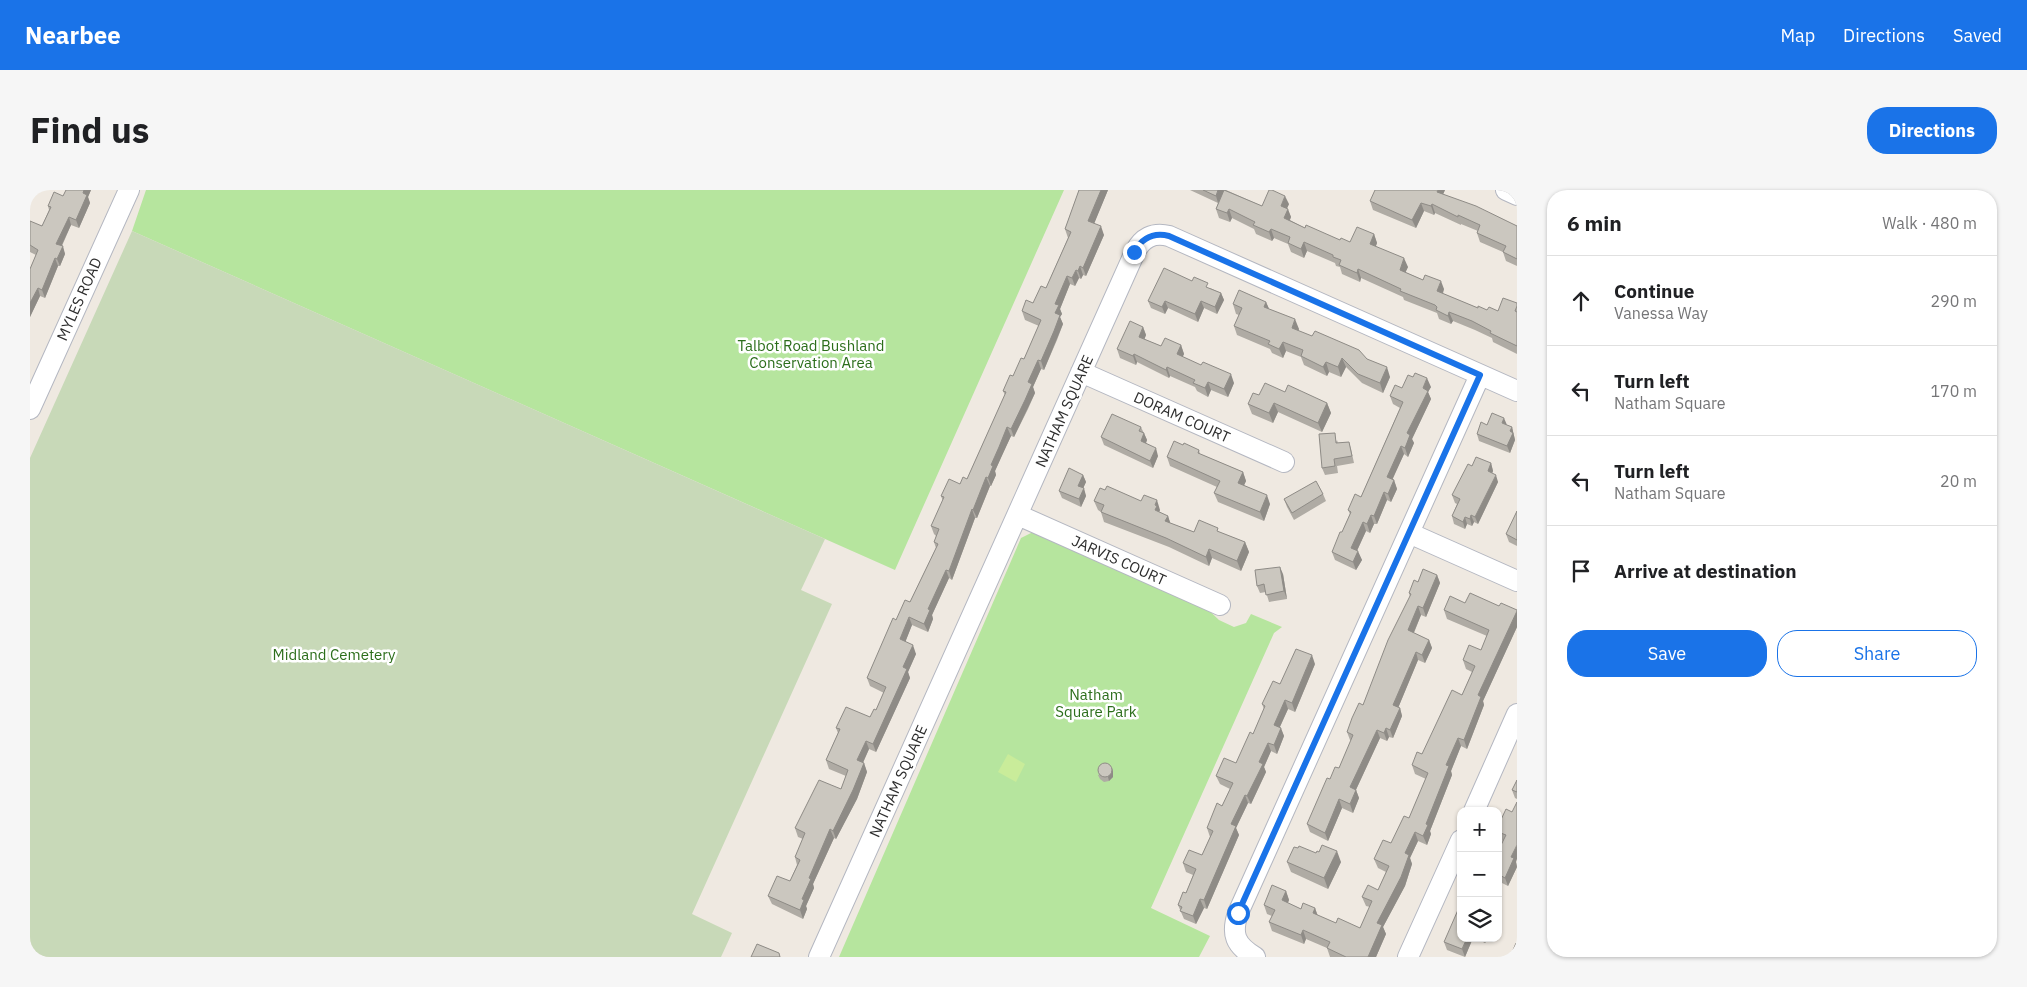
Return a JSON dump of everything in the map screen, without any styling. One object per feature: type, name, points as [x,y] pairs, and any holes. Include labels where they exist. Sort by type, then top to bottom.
[{"type":"street","name":"MYLES ROAD","points":[[30,409],[129,190]]},
{"type":"street","points":[[1506,190],[1517,195]]},
{"type":"street","name":"NATHAM SQUARE","points":[[819,957],[1139,244],[1153,234],[1174,238],[1517,391]]},
{"type":"street","name":"DORAM COURT","points":[[1081,372],[1284,462]]},
{"type":"street","points":[[1254,957],[1243,949],[1237,940],[1234,926],[1238,913],[1480,375]]},
{"type":"street","name":"JARVIS COURT","points":[[1018,515],[1220,605]]},
{"type":"street","points":[[1409,533],[1517,581]]},
{"type":"street","points":[[1476,807],[1517,714]]},
{"type":"street","points":[[1408,957],[1457,849]]},
{"type":"green space","name":"Talbot Road Bushland Conservation Area","points":[[146,190],[1064,190],[895,570],[132,231]]},
{"type":"green space","name":"Midland Cemetery","points":[[132,231],[825,539],[801,590],[832,604],[692,914],[732,933],[721,957],[30,957],[30,458]]},
{"type":"green space","name":"Natham Square Park","points":[[1037,530],[1199,601],[1219,620],[1234,627],[1246,623],[1251,614],[1282,627],[1274,633],[1151,908],[1210,936],[1199,957],[839,957],[1021,538]]},
{"type":"green space","points":[[1008,754],[1025,764],[1016,782],[998,772]]},
{"type":"building","points":[[66,190],[84,190],[83,193],[87,195],[76,220],[69,217],[56,244],[63,246],[57,259],[55,258],[42,290],[38,288],[30,303],[30,269],[38,250],[30,245],[30,221],[42,226],[51,207],[48,206],[54,192],[63,196]]},
{"type":"building","points":[[1079,190],[1101,190],[1088,221],[1101,226],[1083,268],[1080,266],[1072,278],[1067,276],[1055,304],[1059,305],[1055,313],[1060,315],[1054,331],[1041,361],[1038,360],[1028,382],[1032,384],[1011,429],[1007,427],[991,465],[993,466],[988,478],[986,477],[972,509],[949,571],[946,570],[928,609],[930,610],[924,624],[909,617],[900,639],[913,645],[903,667],[907,669],[873,744],[866,741],[857,760],[864,763],[833,831],[830,829],[809,878],[811,879],[802,899],[804,900],[800,910],[768,896],[777,876],[790,881],[800,860],[795,857],[805,833],[795,828],[819,780],[841,789],[848,770],[826,760],[840,729],[836,728],[846,707],[870,717],[874,709],[876,710],[886,687],[867,678],[893,618],[896,620],[905,600],[910,602],[938,544],[934,542],[939,529],[931,526],[944,497],[941,496],[949,479],[960,484],[963,477],[967,479],[1006,392],[1003,391],[1010,375],[1013,376],[1021,358],[1024,359],[1041,320],[1022,311],[1026,300],[1033,303],[1041,286],[1046,288],[1071,232],[1065,229]]},
{"type":"building","points":[[1203,190],[1218,190],[1216,196]]},
{"type":"building","points":[[1224,190],[1262,206],[1269,190],[1272,190],[1285,196],[1281,206],[1288,209],[1284,218],[1305,228],[1306,225],[1340,240],[1341,238],[1350,242],[1357,227],[1374,234],[1370,244],[1404,258],[1400,270],[1423,280],[1425,275],[1441,281],[1437,291],[1478,308],[1478,306],[1487,310],[1489,307],[1498,311],[1503,298],[1517,303],[1515,311],[1517,312],[1517,346],[1490,333],[1491,331],[1472,321],[1449,312],[1448,316],[1436,310],[1437,307],[1435,305],[1400,291],[1401,289],[1358,269],[1357,273],[1339,265],[1341,260],[1333,257],[1333,255],[1304,242],[1301,249],[1288,243],[1290,237],[1271,229],[1269,232],[1253,225],[1255,222],[1229,209],[1227,213],[1216,209]]},
{"type":"building","points":[[1375,190],[1438,190],[1437,192],[1476,206],[1517,226],[1517,259],[1503,252],[1506,246],[1477,233],[1480,225],[1432,204],[1431,206],[1421,203],[1412,220],[1370,201]]},
{"type":"building","points":[[1164,268],[1192,281],[1194,277],[1208,283],[1206,287],[1221,293],[1215,307],[1201,301],[1195,314],[1165,301],[1162,307],[1148,301]]},
{"type":"building","points":[[1239,290],[1266,302],[1264,307],[1295,319],[1292,328],[1312,336],[1315,331],[1359,350],[1367,359],[1387,367],[1380,383],[1358,374],[1342,358],[1338,367],[1326,362],[1323,367],[1301,356],[1303,350],[1283,342],[1279,349],[1268,344],[1270,341],[1234,326],[1242,308],[1233,304]]},
{"type":"building","points":[[1130,321],[1143,327],[1139,337],[1161,346],[1165,338],[1181,345],[1177,354],[1201,365],[1203,362],[1231,374],[1224,389],[1208,382],[1205,388],[1193,383],[1195,380],[1167,367],[1166,370],[1134,354],[1133,356],[1117,349]]},
{"type":"building","points":[[1415,373],[1427,378],[1423,388],[1428,391],[1407,433],[1410,435],[1405,448],[1401,446],[1387,477],[1394,480],[1388,494],[1384,492],[1374,516],[1371,515],[1367,524],[1363,522],[1351,548],[1358,551],[1353,562],[1332,552],[1351,512],[1348,510],[1355,494],[1361,497],[1403,402],[1390,396],[1395,385],[1402,388],[1408,375],[1413,377]]},
{"type":"building","points":[[1265,383],[1285,392],[1288,385],[1327,403],[1318,423],[1274,403],[1269,413],[1248,404],[1253,393],[1259,395]]},
{"type":"building","points":[[1492,413],[1504,418],[1502,423],[1512,427],[1510,431],[1513,433],[1507,446],[1477,434],[1481,422],[1487,425]]},
{"type":"building","points":[[1112,414],[1141,427],[1139,431],[1144,433],[1141,441],[1156,448],[1150,461],[1101,437]]},
{"type":"building","points":[[1335,433],[1336,443],[1349,442],[1352,456],[1334,459],[1335,466],[1322,468],[1319,434]]},
{"type":"building","points":[[1174,441],[1183,445],[1184,443],[1199,450],[1198,453],[1243,472],[1238,483],[1267,495],[1260,512],[1214,493],[1220,481],[1167,457]]},
{"type":"building","points":[[1476,457],[1491,463],[1488,471],[1496,475],[1475,517],[1471,515],[1470,519],[1465,517],[1463,522],[1452,516],[1460,499],[1452,495],[1468,464],[1472,466]]},
{"type":"building","points":[[1069,468],[1083,475],[1078,486],[1084,488],[1079,499],[1059,491]]},
{"type":"building","points":[[1316,481],[1323,494],[1292,513],[1284,499]]},
{"type":"building","points":[[1107,486],[1141,501],[1144,495],[1157,500],[1155,510],[1168,516],[1165,521],[1194,532],[1199,520],[1218,528],[1217,531],[1245,542],[1237,561],[1209,549],[1206,557],[1166,538],[1101,512],[1104,505],[1094,501],[1100,488],[1105,490]]},
{"type":"building","points":[[1517,511],[1517,540],[1506,534]]},
{"type":"building","points":[[1280,567],[1284,591],[1266,595],[1264,584],[1257,586],[1255,570]]},
{"type":"building","points":[[1423,569],[1437,575],[1423,608],[1418,606],[1408,630],[1429,640],[1422,655],[1416,652],[1393,705],[1400,708],[1390,730],[1386,728],[1384,733],[1377,730],[1350,787],[1356,790],[1350,804],[1339,799],[1325,833],[1307,824],[1327,778],[1330,779],[1335,767],[1339,768],[1353,735],[1347,732],[1352,718],[1359,703],[1363,705],[1388,640],[1411,594],[1409,593],[1414,580],[1418,582]]},
{"type":"building","points":[[1470,593],[1499,606],[1501,603],[1517,611],[1478,695],[1481,697],[1464,740],[1458,738],[1446,765],[1449,766],[1423,836],[1415,832],[1405,853],[1409,855],[1401,877],[1377,923],[1382,925],[1368,957],[1346,957],[1327,948],[1330,942],[1303,930],[1301,935],[1269,922],[1275,910],[1264,905],[1272,885],[1286,891],[1282,900],[1301,909],[1303,903],[1315,908],[1313,913],[1336,923],[1338,918],[1360,928],[1372,901],[1362,897],[1368,885],[1378,890],[1389,866],[1374,859],[1383,840],[1391,843],[1404,816],[1409,818],[1428,773],[1412,765],[1417,752],[1422,754],[1452,690],[1462,695],[1475,666],[1463,660],[1469,645],[1481,650],[1489,630],[1444,610],[1450,596],[1465,603]]},
{"type":"building","points":[[1296,649],[1312,655],[1292,703],[1285,700],[1274,725],[1281,728],[1274,745],[1268,743],[1259,762],[1263,764],[1231,824],[1236,826],[1204,900],[1200,899],[1193,916],[1180,911],[1182,907],[1178,905],[1183,892],[1186,893],[1196,869],[1183,863],[1189,850],[1202,855],[1213,831],[1207,828],[1217,803],[1222,806],[1233,783],[1216,776],[1224,758],[1236,763],[1250,732],[1253,734],[1265,706],[1262,704],[1273,681],[1280,684]]},
{"type":"building","points":[[1102,763],[1108,763],[1112,770],[1108,777],[1102,777],[1098,773],[1098,767]]},
{"type":"building","points":[[1517,780],[1517,792],[1512,790]]},
{"type":"building","points":[[1517,802],[1517,845],[1511,857],[1514,858],[1505,878],[1502,876],[1502,843],[1506,835],[1502,834],[1502,818],[1506,809],[1512,812]]},
{"type":"building","points":[[1322,845],[1337,851],[1324,878],[1287,862],[1294,847],[1298,848],[1299,846],[1316,853],[1317,851],[1319,852]]},
{"type":"building","points":[[1457,912],[1457,942],[1465,942],[1462,949],[1444,942]]},
{"type":"building","points":[[1516,943],[1517,957],[1510,957]]},
{"type":"building","points":[[757,944],[779,953],[780,957],[751,957]]},
{"type":"route","points":[[1134,252],[1139,244],[1153,234],[1169,236],[1480,375],[1238,913]]}]
